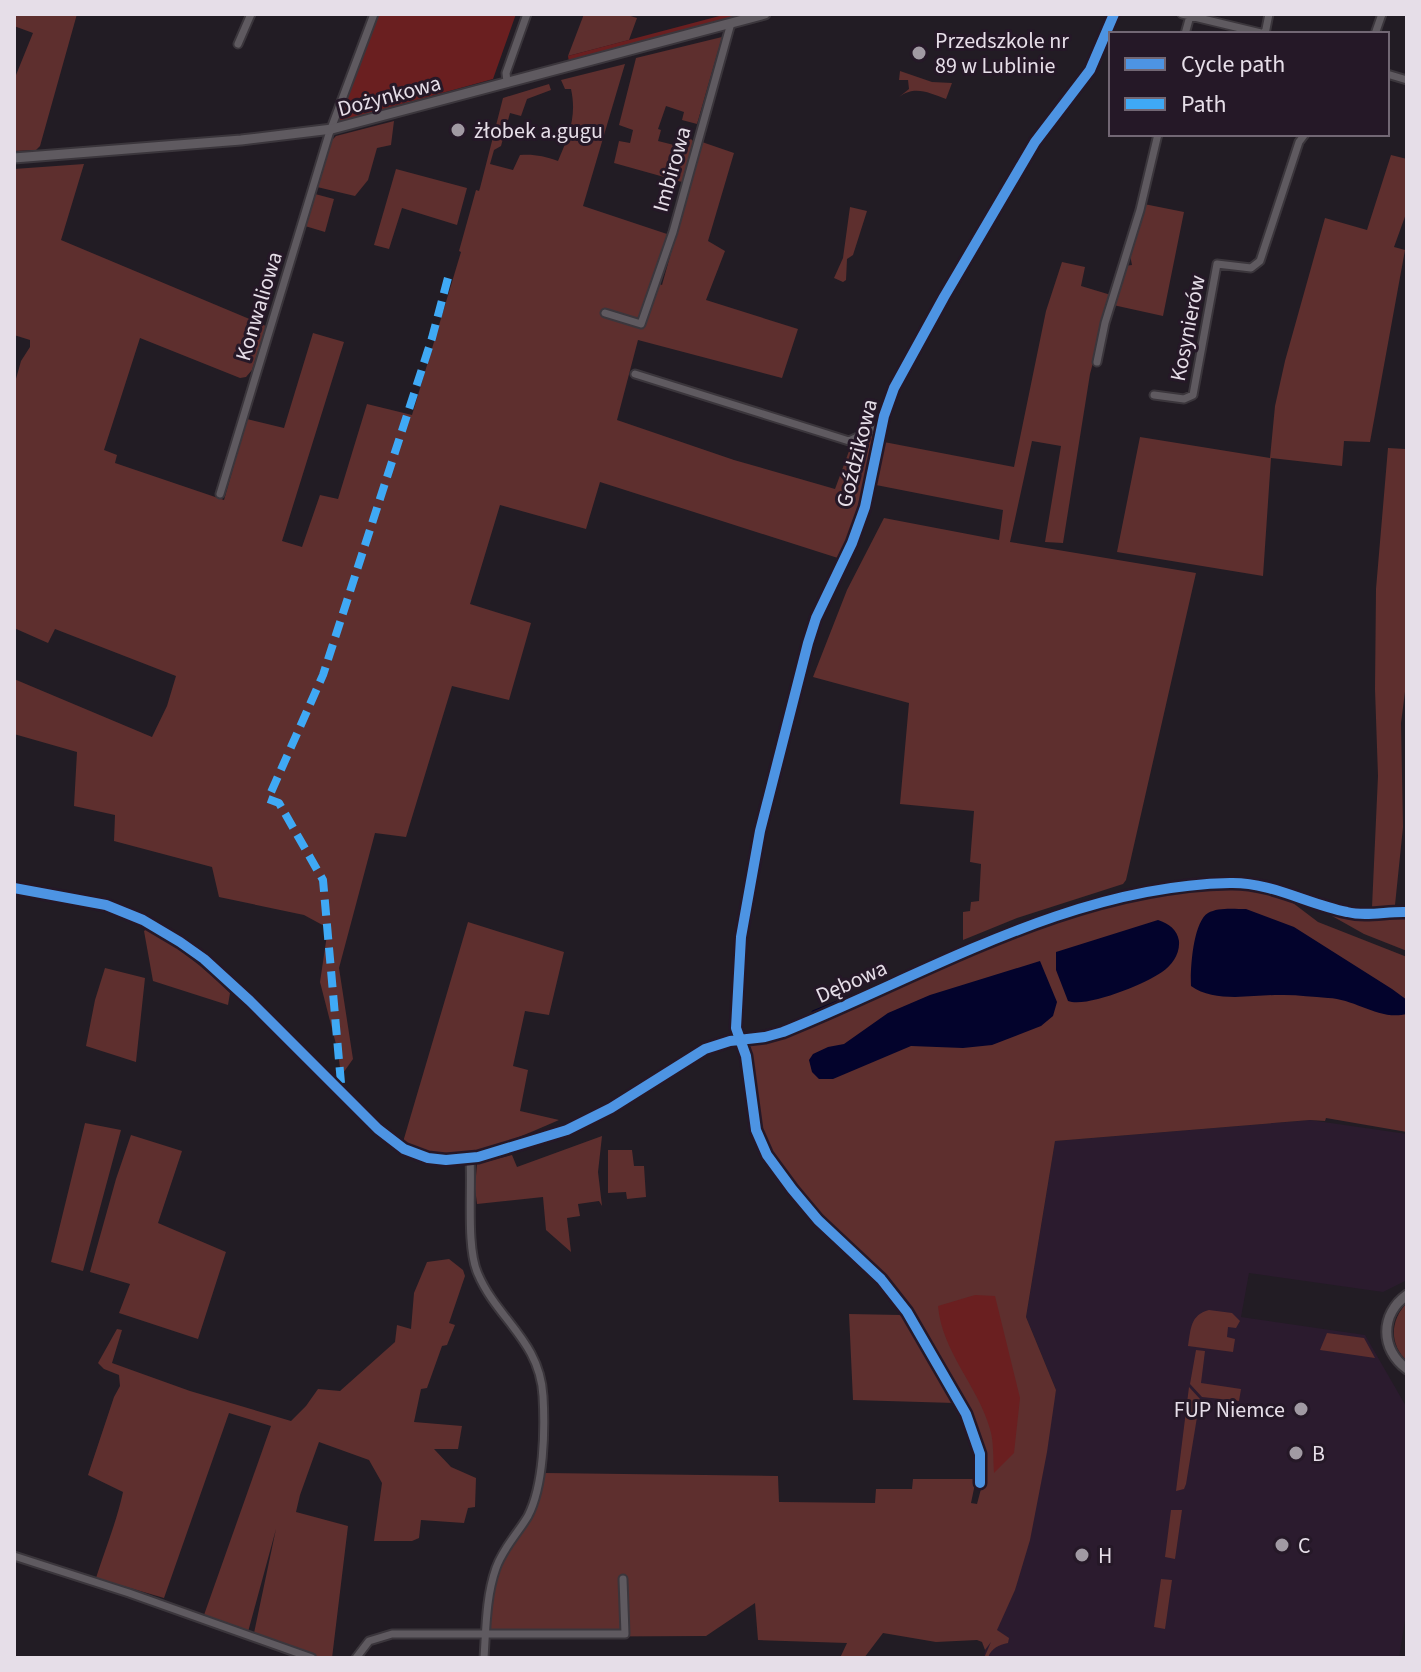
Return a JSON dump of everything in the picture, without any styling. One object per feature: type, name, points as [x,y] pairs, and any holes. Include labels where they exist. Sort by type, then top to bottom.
[{"type":"street","points":[[238,44],[251,14]]},
{"type":"street","name":"Konwaliowa","points":[[220,494],[332,129],[374,14]]},
{"type":"street","points":[[507,82],[506,73],[527,14]]},
{"type":"street","name":"Dożynkowa","points":[[14,158],[241,140],[332,129],[765,14]]},
{"type":"street","name":"Goździkowa","points":[[980,1483],[980,1454],[966,1414],[907,1312],[881,1279],[818,1220],[762,1147],[756,1130],[746,1056],[735,1024],[741,937],[760,831],[812,631],[865,507],[882,426],[894,388],[1035,142],[1090,70],[1114,14]]},
{"type":"street","points":[[1186,15],[1257,32]]},
{"type":"street","name":"Imbirowa","points":[[605,313],[641,324],[673,232],[731,23]]},
{"type":"street","points":[[1097,362],[1158,136]]},
{"type":"street","name":"Kosynierów","points":[[1154,395],[1184,399],[1193,395],[1217,264],[1251,268],[1260,261],[1304,136]]},
{"type":"street","points":[[635,374],[849,441],[882,426]]},
{"type":"street","name":"Dębowa","points":[[14,888],[106,905],[143,920],[180,942],[225,978],[378,1129],[410,1152],[440,1160],[470,1159],[567,1130],[624,1100],[705,1049],[783,1032],[1048,919],[1137,894],[1242,883],[1270,887],[1301,900],[1359,914],[1407,912]]},
{"type":"street","points":[[470,1159],[472,1247],[476,1268],[484,1286],[528,1346],[541,1377],[543,1395],[536,1494],[530,1512],[496,1568],[488,1601],[484,1658]]},
{"type":"street","points":[[1407,1295],[1393,1308],[1386,1329],[1387,1343],[1393,1355],[1407,1369]]},
{"type":"street","points":[[14,1556],[312,1658]]},
{"type":"street","points":[[356,1658],[367,1644],[382,1636],[415,1632],[625,1634],[623,1579]]},
{"type":"shaded area","points":[[14,14],[77,14],[40,146],[36,150],[14,151],[14,80],[33,33],[14,26]]},
{"type":"shaded area","points":[[378,14],[516,14],[493,79],[337,122]]},
{"type":"shaded area","points":[[584,14],[624,14],[637,18],[629,40],[568,56]]},
{"type":"shaded area","points":[[727,14],[746,14],[569,62],[568,56]]},
{"type":"shaded area","points":[[722,37],[697,124],[682,120],[684,112],[666,106],[658,129],[661,130],[658,141],[674,145],[677,137],[693,141],[682,182],[614,163],[619,141],[630,143],[633,130],[619,125],[636,58]]},
{"type":"shaded area","points":[[625,64],[583,206],[667,234],[654,282],[662,285],[702,142],[734,153],[708,241],[725,251],[706,300],[798,329],[782,378],[638,340],[617,420],[734,460],[835,489],[852,443],[877,432],[865,494],[841,559],[600,482],[586,529],[500,505],[470,604],[531,623],[509,700],[452,686],[406,837],[375,833],[339,968],[353,1059],[341,1076],[320,982],[328,928],[304,915],[219,897],[212,867],[114,841],[115,815],[74,806],[77,752],[14,734],[14,679],[152,737],[167,706],[176,676],[55,629],[48,643],[14,628],[14,386],[30,340],[14,335],[14,169],[84,164],[61,240],[266,326],[252,370],[246,377],[240,378],[140,338],[104,450],[117,455],[115,463],[224,500],[247,419],[284,428],[313,333],[344,342],[282,541],[302,547],[320,495],[338,499],[367,404],[412,415],[461,252],[476,190],[480,188],[503,98],[549,84],[551,90],[527,99],[521,116],[510,113],[501,146],[494,150],[490,164],[513,170],[520,155],[558,161],[569,134],[573,108],[571,89],[565,89],[561,80]]},
{"type":"shaded area","points":[[900,71],[932,82],[952,83],[946,99],[916,91],[899,97],[909,89],[908,80],[899,80]]},
{"type":"shaded area","points":[[394,121],[391,145],[377,148],[368,180],[355,196],[317,187],[330,142],[336,136]]},
{"type":"shaded area","points":[[1391,155],[1407,159],[1407,211],[1394,247],[1405,250],[1370,442],[1344,441],[1342,466],[1271,458],[1263,576],[1117,552],[1140,437],[1270,458],[1275,406],[1285,361],[1325,218],[1367,230]]},
{"type":"shaded area","points":[[396,169],[467,188],[457,225],[402,208],[389,249],[374,245]]},
{"type":"shaded area","points":[[315,194],[334,199],[325,232],[305,226]]},
{"type":"shaded area","points":[[1144,204],[1184,212],[1163,316],[1113,305],[1124,266],[1132,265],[1130,255]]},
{"type":"shaded area","points":[[850,207],[867,211],[853,255],[847,259],[846,280],[843,282],[834,278],[843,258]]},
{"type":"shaded area","points":[[1062,262],[1085,267],[1081,286],[1111,295],[1090,374],[1063,543],[1045,542],[1061,446],[1032,441],[1010,542],[1196,573],[1126,880],[1123,884],[1017,918],[963,940],[963,912],[970,911],[971,902],[979,901],[981,864],[970,862],[974,811],[900,804],[909,703],[813,677],[847,590],[884,518],[999,540],[1003,510],[876,485],[884,442],[1014,467],[1046,311]]},
{"type":"shaded area","points":[[1407,433],[1407,676],[1401,723],[1403,827],[1395,905],[1407,907],[1407,951],[1364,934],[1325,912],[1358,918],[1372,907],[1378,776],[1376,589],[1388,448],[1405,449]]},
{"type":"shaded area","points":[[1244,886],[1269,890],[1289,900],[1318,922],[1407,957],[1407,1132],[1326,1118],[1325,1121],[1055,1141],[1026,1317],[1056,1390],[1030,1540],[1015,1590],[997,1630],[1009,1638],[1008,1643],[984,1658],[991,1642],[985,1650],[982,1642],[977,1640],[936,1642],[883,1633],[864,1658],[840,1658],[847,1643],[758,1640],[755,1603],[706,1636],[489,1637],[499,1569],[532,1516],[545,1473],[778,1476],[779,1502],[875,1503],[876,1489],[912,1489],[913,1479],[976,1479],[971,1503],[977,1504],[985,1474],[982,1446],[893,1292],[818,1219],[762,1147],[749,1083],[747,1041],[776,1034],[1020,931],[1116,896]]},
{"type":"shaded area","points":[[468,922],[564,952],[549,1015],[525,1011],[513,1066],[528,1070],[520,1111],[559,1120],[482,1150],[443,1154],[403,1142]]},
{"type":"shaded area","points":[[147,929],[201,967],[230,993],[228,1005],[153,981],[144,931]]},
{"type":"shaded area","points":[[105,968],[145,978],[136,1062],[86,1046]]},
{"type":"shaded area","points":[[1310,1120],[1407,1134],[1407,1280],[1383,1292],[1249,1273],[1241,1317],[1365,1335],[1407,1408],[1407,1608],[1399,1658],[984,1658],[985,1650],[1015,1590],[1056,1390],[1026,1317],[1055,1141]]},
{"type":"shaded area","points":[[85,1123],[121,1130],[83,1271],[51,1262]]},
{"type":"shaded area","points":[[131,1135],[182,1151],[158,1223],[226,1252],[198,1339],[119,1313],[130,1284],[90,1272]]},
{"type":"shaded area","points":[[602,1136],[598,1172],[602,1206],[599,1201],[578,1204],[580,1216],[567,1218],[571,1252],[546,1230],[543,1197],[477,1204],[477,1164],[512,1155],[517,1167]]},
{"type":"shaded area","points":[[608,1150],[632,1150],[634,1166],[644,1166],[646,1197],[627,1199],[626,1192],[608,1193]]},
{"type":"shaded area","points":[[449,1259],[463,1270],[465,1276],[449,1323],[455,1325],[447,1345],[442,1346],[427,1388],[421,1389],[414,1422],[462,1426],[458,1449],[434,1449],[451,1467],[476,1478],[475,1507],[468,1508],[464,1523],[421,1520],[419,1538],[412,1541],[374,1541],[382,1483],[369,1460],[319,1442],[296,1512],[348,1526],[332,1658],[321,1658],[254,1633],[276,1529],[248,1632],[204,1615],[271,1426],[229,1413],[164,1598],[96,1578],[123,1492],[88,1475],[120,1386],[119,1375],[98,1363],[117,1329],[122,1330],[112,1363],[190,1391],[291,1421],[318,1389],[340,1391],[395,1342],[397,1325],[411,1329],[414,1293],[427,1262]]},
{"type":"shaded area","points":[[975,1295],[995,1296],[1020,1398],[1014,1453],[994,1473],[990,1429],[946,1339],[938,1306]]},
{"type":"shaded area","points":[[1407,1303],[1407,1361],[1397,1347],[1394,1332],[1397,1317]]},
{"type":"shaded area","points":[[1209,1310],[1232,1313],[1240,1321],[1236,1328],[1228,1327],[1227,1337],[1235,1339],[1233,1352],[1188,1346],[1195,1319]]},
{"type":"shaded area","points":[[849,1314],[901,1315],[919,1338],[955,1403],[853,1400]]},
{"type":"shaded area","points":[[1327,1333],[1364,1338],[1375,1358],[1320,1350]]},
{"type":"shaded area","points":[[1196,1350],[1205,1351],[1201,1383],[1241,1389],[1239,1401],[1202,1397],[1190,1384]]},
{"type":"shaded area","points":[[1189,1387],[1200,1399],[1186,1484],[1184,1489],[1176,1491]]},
{"type":"shaded area","points":[[1171,1510],[1182,1510],[1175,1559],[1165,1557]]},
{"type":"shaded area","points":[[1161,1579],[1172,1580],[1165,1629],[1154,1627]]},
{"type":"water","points":[[1246,909],[1294,927],[1392,989],[1407,1000],[1407,1014],[1387,1015],[1328,998],[1212,995],[1191,986],[1194,947],[1203,918],[1217,910]]},
{"type":"water","points":[[1158,920],[1172,928],[1179,941],[1177,955],[1166,969],[1116,994],[1088,1001],[1068,1001],[1056,970],[1056,952]]},
{"type":"water","points":[[1040,961],[1057,1002],[1053,1016],[1041,1026],[992,1045],[963,1048],[911,1046],[833,1079],[819,1079],[812,1072],[809,1060],[813,1054],[844,1044],[888,1013],[930,995]]},
{"type":"waterway","points":[[813,1012],[882,984]]},
{"type":"marked path","points":[[341,1083],[323,880],[279,803],[268,799],[323,675],[432,338],[449,274]]},
{"type":"cycle path","points":[[980,1483],[980,1454],[966,1414],[907,1312],[881,1279],[818,1220],[792,1189],[767,1155],[756,1130],[746,1056],[736,1028],[741,937],[760,831],[808,643],[865,507],[884,416],[894,388],[1035,142],[1090,70],[1114,14]]},
{"type":"cycle path","points":[[14,888],[106,905],[143,920],[180,942],[204,959],[250,1001],[378,1129],[404,1149],[428,1158],[446,1160],[478,1157],[567,1130],[611,1108],[705,1049],[730,1041],[783,1032],[1000,937],[1113,899],[1171,888],[1230,883],[1260,886],[1354,913],[1407,912]]},
{"type":"place","name":"Przedszkole nr 89 w Lublinie","points":[[919,53]]},
{"type":"place","name":"żłobek a.gugu","points":[[458,130]]},
{"type":"place","name":"FUP Niemce","points":[[1301,1409]]},
{"type":"place","name":"B","points":[[1296,1453]]},
{"type":"place","name":"C","points":[[1282,1545]]},
{"type":"place","name":"H","points":[[1082,1555]]}]
